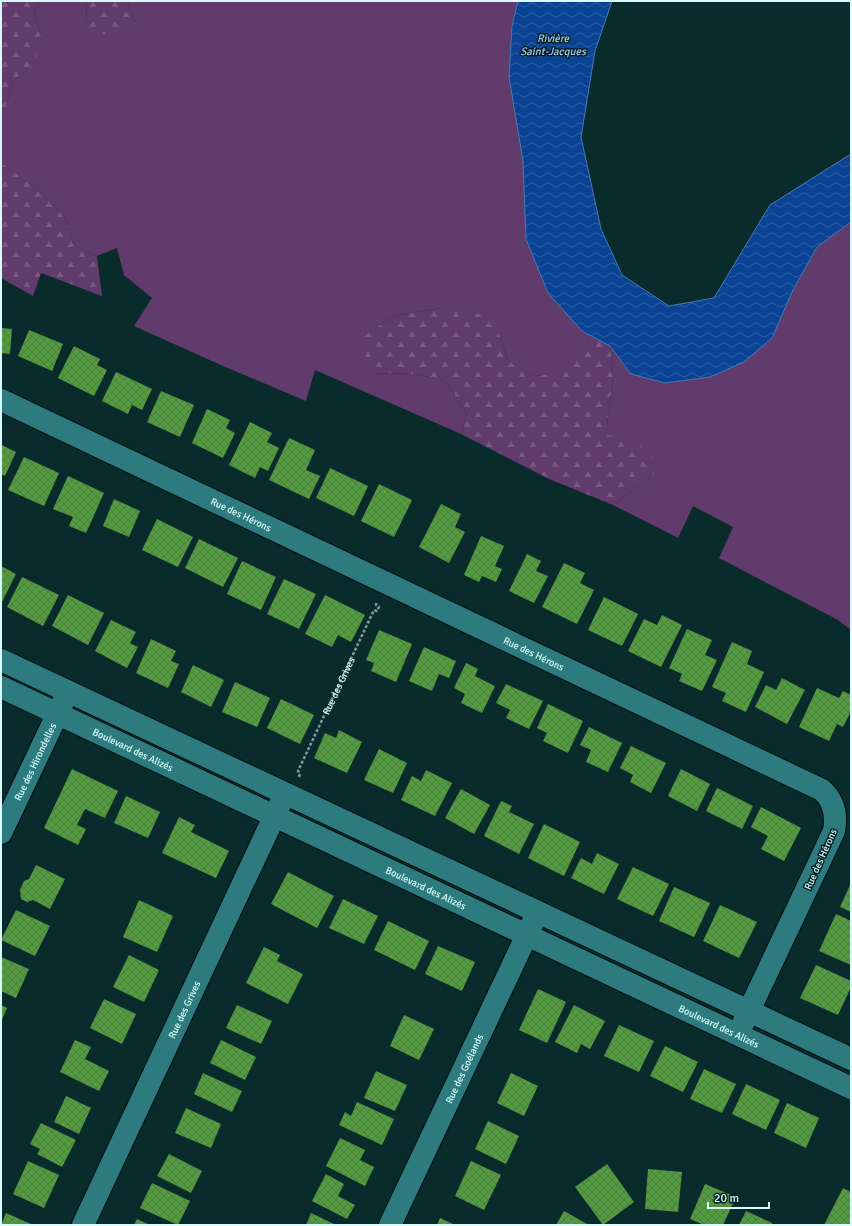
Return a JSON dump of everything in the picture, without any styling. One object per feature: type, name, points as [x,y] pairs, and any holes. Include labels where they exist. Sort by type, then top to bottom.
[{"type":"street","name":"Rue des Hérons","points":[[1,400],[822,790],[828,795],[835,813],[836,822],[834,831],[738,1034]]},
{"type":"street","points":[[1,660],[68,691],[291,787],[538,912],[851,1059]]},
{"type":"street","name":"Boulevard des Alizés","points":[[1,687],[851,1088]]},
{"type":"street","name":"Rue des Hirondelles","points":[[1,833],[68,691]]},
{"type":"street","name":"Rue des Grives","points":[[83,1225],[274,816],[291,787]]},
{"type":"street","name":"Rue des Goélands","points":[[390,1225],[538,912]]},
{"type":"path","name":"Rue des Grives","points":[[291,787],[300,774],[298,771],[374,610],[377,611],[379,607],[376,605],[378,601]]},
{"type":"green space","points":[[1,1],[39,1],[34,13],[41,35],[36,57],[27,71],[13,81],[6,106],[1,113]]},
{"type":"green space","points":[[39,1],[87,1],[86,23],[135,23],[128,1],[518,1],[512,26],[523,161],[526,239],[582,330],[592,336],[556,375],[532,376],[507,359],[501,338],[441,308],[394,316],[363,336],[369,373],[417,374],[446,382],[467,413],[461,434],[315,370],[306,401],[134,326],[152,298],[124,275],[117,248],[97,256],[74,245],[67,220],[44,195],[1,162],[1,113],[6,106],[13,81],[27,71],[41,35],[34,13]]},
{"type":"green space","points":[[87,1],[128,1],[135,23],[119,34],[97,34],[86,23]]},
{"type":"green space","points":[[1,162],[44,195],[67,220],[74,245],[97,256],[102,296],[41,273],[33,296],[1,278]]},
{"type":"green space","points":[[851,222],[851,630],[838,620],[719,558],[733,527],[693,506],[678,538],[613,505],[651,476],[606,434],[613,376],[610,346],[631,374],[793,290],[817,247]]},
{"type":"green space","points":[[441,308],[484,315],[501,338],[507,359],[532,376],[556,374],[592,336],[610,346],[613,376],[606,434],[639,444],[661,465],[651,476],[613,505],[549,479],[461,434],[467,413],[446,382],[417,374],[369,373],[359,353],[363,336],[394,316]]},
{"type":"water","name":"Rivière Saint-Jacques","points":[[518,1],[612,1],[595,51],[581,137],[601,229],[622,275],[669,306],[714,298],[770,205],[851,154],[851,222],[817,247],[793,290],[772,338],[744,362],[710,377],[665,383],[631,374],[610,346],[582,331],[548,293],[526,239],[523,161],[509,77],[512,26]]},
{"type":"building","points":[[1,328],[12,329],[10,354],[1,353]]},
{"type":"building","points":[[29,330],[63,344],[52,371],[18,356]]},
{"type":"building","points":[[74,346],[100,359],[97,365],[107,370],[94,396],[58,378]]},
{"type":"building","points":[[116,372],[152,389],[142,410],[132,405],[128,414],[102,401]]},
{"type":"building","points":[[161,391],[194,405],[180,437],[147,422]]},
{"type":"building","points":[[207,409],[230,420],[226,428],[235,433],[223,458],[192,443]]},
{"type":"building","points":[[250,422],[272,433],[267,442],[279,448],[268,471],[260,467],[255,478],[229,465]]},
{"type":"building","points":[[289,438],[315,450],[306,470],[320,476],[309,499],[269,480]]},
{"type":"building","points":[[2,445],[16,452],[5,476],[1,474]]},
{"type":"building","points":[[24,457],[59,473],[44,506],[8,490]]},
{"type":"building","points":[[330,468],[368,486],[354,516],[316,498]]},
{"type":"building","points":[[68,476],[104,493],[86,533],[69,526],[73,517],[53,509]]},
{"type":"building","points":[[379,484],[412,500],[394,537],[361,521]]},
{"type":"building","points":[[114,499],[140,511],[129,537],[103,526]]},
{"type":"building","points":[[441,504],[461,514],[455,527],[465,532],[449,563],[419,547]]},
{"type":"building","points":[[157,519],[193,537],[178,567],[142,550]]},
{"type":"building","points":[[481,536],[504,546],[495,566],[502,569],[496,582],[482,576],[479,582],[464,575]]},
{"type":"building","points":[[199,539],[238,558],[223,587],[185,568]]},
{"type":"building","points":[[527,554],[541,561],[536,571],[548,576],[534,603],[509,591]]},
{"type":"building","points":[[242,561],[276,577],[261,610],[227,594]]},
{"type":"building","points":[[564,563],[585,573],[580,583],[594,590],[577,624],[542,607]]},
{"type":"building","points":[[1,566],[16,574],[1,604]]},
{"type":"building","points":[[22,577],[59,595],[43,626],[7,607]]},
{"type":"building","points":[[284,579],[316,594],[299,629],[267,614]]},
{"type":"building","points":[[68,595],[104,613],[88,645],[52,626]]},
{"type":"building","points":[[325,595],[365,615],[351,642],[338,635],[332,647],[305,634]]},
{"type":"building","points":[[604,597],[638,614],[622,646],[588,630]]},
{"type":"building","points":[[662,615],[682,625],[661,667],[628,651],[644,619],[657,625]]},
{"type":"building","points":[[111,620],[136,632],[130,643],[138,647],[127,668],[95,651]]},
{"type":"building","points":[[687,629],[712,640],[705,655],[717,660],[702,691],[679,681],[682,674],[669,668]]},
{"type":"building","points":[[379,630],[412,644],[396,682],[371,671],[374,663],[366,660]]},
{"type":"building","points":[[151,639],[176,651],[171,661],[179,664],[168,688],[136,673]]},
{"type":"building","points":[[732,642],[752,651],[747,664],[764,672],[746,712],[722,701],[726,693],[712,687]]},
{"type":"building","points":[[424,647],[456,661],[449,678],[439,674],[432,691],[409,681]]},
{"type":"building","points":[[466,663],[478,669],[475,676],[495,686],[482,713],[461,703],[465,694],[454,688]]},
{"type":"building","points":[[193,665],[224,680],[211,707],[181,692]]},
{"type":"building","points":[[782,678],[805,690],[787,724],[755,707],[766,685],[776,690]]},
{"type":"building","points":[[235,682],[270,698],[257,727],[222,712]]},
{"type":"building","points":[[506,684],[543,701],[529,729],[506,718],[510,710],[496,703]]},
{"type":"building","points":[[817,688],[839,698],[843,691],[851,695],[851,711],[843,727],[837,724],[829,741],[799,727]]},
{"type":"building","points":[[281,699],[314,715],[300,744],[267,728]]},
{"type":"building","points":[[548,704],[583,721],[568,753],[543,741],[547,733],[537,728]]},
{"type":"building","points":[[589,727],[622,743],[608,772],[586,762],[591,750],[580,745]]},
{"type":"building","points":[[339,730],[362,742],[347,773],[314,758],[325,733],[336,738]]},
{"type":"building","points":[[631,746],[666,763],[651,793],[630,782],[633,775],[620,768]]},
{"type":"building","points":[[379,749],[407,763],[393,793],[364,780]]},
{"type":"building","points":[[72,769],[118,791],[105,818],[85,809],[77,825],[86,829],[78,845],[44,828]]},
{"type":"building","points":[[681,769],[710,784],[697,811],[668,796]]},
{"type":"building","points":[[426,770],[452,783],[435,816],[401,800],[412,776],[421,781]]},
{"type":"building","points":[[717,788],[753,806],[742,829],[706,811]]},
{"type":"building","points":[[461,789],[490,805],[474,834],[445,818]]},
{"type":"building","points":[[126,796],[160,812],[148,838],[114,823]]},
{"type":"building","points":[[501,801],[512,806],[509,812],[534,824],[519,854],[484,836]]},
{"type":"building","points":[[761,807],[801,828],[784,861],[761,849],[768,836],[751,827]]},
{"type":"building","points":[[179,817],[195,825],[191,832],[229,851],[216,878],[162,853]]},
{"type":"building","points":[[544,824],[580,842],[564,876],[528,858]]},
{"type":"building","points":[[597,853],[619,864],[604,894],[571,878],[581,858],[592,864]]},
{"type":"building","points":[[36,865],[65,879],[50,909],[33,900],[27,902],[21,899],[20,890],[24,881],[29,879]]},
{"type":"building","points":[[633,867],[669,884],[653,916],[617,899]]},
{"type":"building","points":[[288,872],[334,896],[317,928],[271,904]]},
{"type":"building","points":[[851,883],[851,912],[840,907]]},
{"type":"building","points":[[674,887],[710,903],[694,937],[659,921]]},
{"type":"building","points":[[343,899],[378,916],[364,944],[329,928]]},
{"type":"building","points":[[139,900],[173,916],[157,952],[123,937]]},
{"type":"building","points":[[720,905],[757,922],[739,958],[703,941]]},
{"type":"building","points":[[16,910],[50,926],[35,956],[1,940]]},
{"type":"building","points":[[836,914],[851,921],[851,965],[819,951]]},
{"type":"building","points":[[388,921],[429,941],[415,970],[374,950]]},
{"type":"building","points":[[438,946],[475,962],[462,991],[425,974]]},
{"type":"building","points":[[264,947],[280,955],[277,961],[303,974],[288,1004],[246,983]]},
{"type":"building","points":[[129,955],[159,970],[144,1002],[113,987]]},
{"type":"building","points":[[1,957],[29,969],[16,998],[1,991]]},
{"type":"building","points":[[816,965],[851,981],[851,987],[838,1015],[800,998]]},
{"type":"building","points":[[538,989],[566,1002],[547,1043],[519,1030]]},
{"type":"building","points":[[104,999],[136,1014],[122,1044],[90,1028]]},
{"type":"building","points":[[1,1005],[7,1008],[1,1022]]},
{"type":"building","points":[[237,1005],[272,1021],[261,1044],[226,1028]]},
{"type":"building","points":[[574,1005],[605,1021],[590,1049],[581,1044],[577,1053],[555,1042]]},
{"type":"building","points":[[404,1015],[434,1029],[419,1060],[390,1046]]},
{"type":"building","points":[[619,1025],[654,1041],[639,1072],[604,1056]]},
{"type":"building","points":[[75,1040],[91,1047],[85,1059],[109,1071],[99,1091],[60,1072]]},
{"type":"building","points":[[221,1040],[256,1057],[245,1080],[210,1063]]},
{"type":"building","points":[[665,1046],[698,1062],[683,1092],[650,1076]]},
{"type":"building","points":[[704,1069],[736,1084],[722,1113],[690,1099]]},
{"type":"building","points":[[376,1071],[407,1085],[395,1111],[364,1098]]},
{"type":"building","points":[[203,1073],[242,1091],[232,1112],[194,1094]]},
{"type":"building","points":[[511,1073],[538,1086],[524,1116],[497,1103]]},
{"type":"building","points":[[746,1084],[780,1100],[766,1130],[732,1114]]},
{"type":"building","points":[[66,1096],[91,1108],[79,1134],[54,1122]]},
{"type":"building","points":[[357,1102],[394,1119],[382,1145],[339,1125],[345,1112],[351,1116]]},
{"type":"building","points":[[787,1103],[819,1118],[806,1148],[774,1133]]},
{"type":"building","points":[[186,1108],[221,1124],[211,1148],[175,1133]]},
{"type":"building","points":[[488,1121],[519,1136],[506,1164],[475,1149]]},
{"type":"building","points":[[41,1123],[76,1140],[62,1167],[37,1154],[40,1149],[30,1144]]},
{"type":"building","points":[[340,1138],[365,1150],[360,1160],[374,1167],[365,1186],[326,1166]]},
{"type":"building","points":[[169,1154],[202,1171],[191,1193],[157,1176]]},
{"type":"building","points":[[28,1161],[59,1175],[44,1208],[13,1194]]},
{"type":"building","points":[[471,1161],[501,1175],[484,1210],[455,1196]]},
{"type":"building","points":[[607,1164],[634,1202],[603,1225],[575,1187]]},
{"type":"building","points":[[648,1169],[682,1172],[678,1212],[645,1209]]},
{"type":"building","points":[[326,1174],[344,1184],[338,1196],[355,1205],[347,1219],[312,1201]]},
{"type":"building","points":[[152,1183],[190,1201],[178,1225],[140,1208]]},
{"type":"building","points":[[705,1184],[736,1197],[723,1225],[704,1225],[690,1219]]},
{"type":"building","points":[[843,1188],[851,1192],[851,1225],[824,1225]]},
{"type":"building","points":[[564,1211],[589,1225],[556,1225]]},
{"type":"building","points":[[746,1211],[772,1223],[771,1225],[739,1225]]},
{"type":"building","points":[[6,1213],[33,1225],[1,1225]]},
{"type":"building","points":[[311,1213],[336,1225],[306,1225]]},
{"type":"building","points":[[440,1218],[455,1225],[437,1225]]},
{"type":"building","points":[[137,1219],[150,1225],[134,1225]]}]
